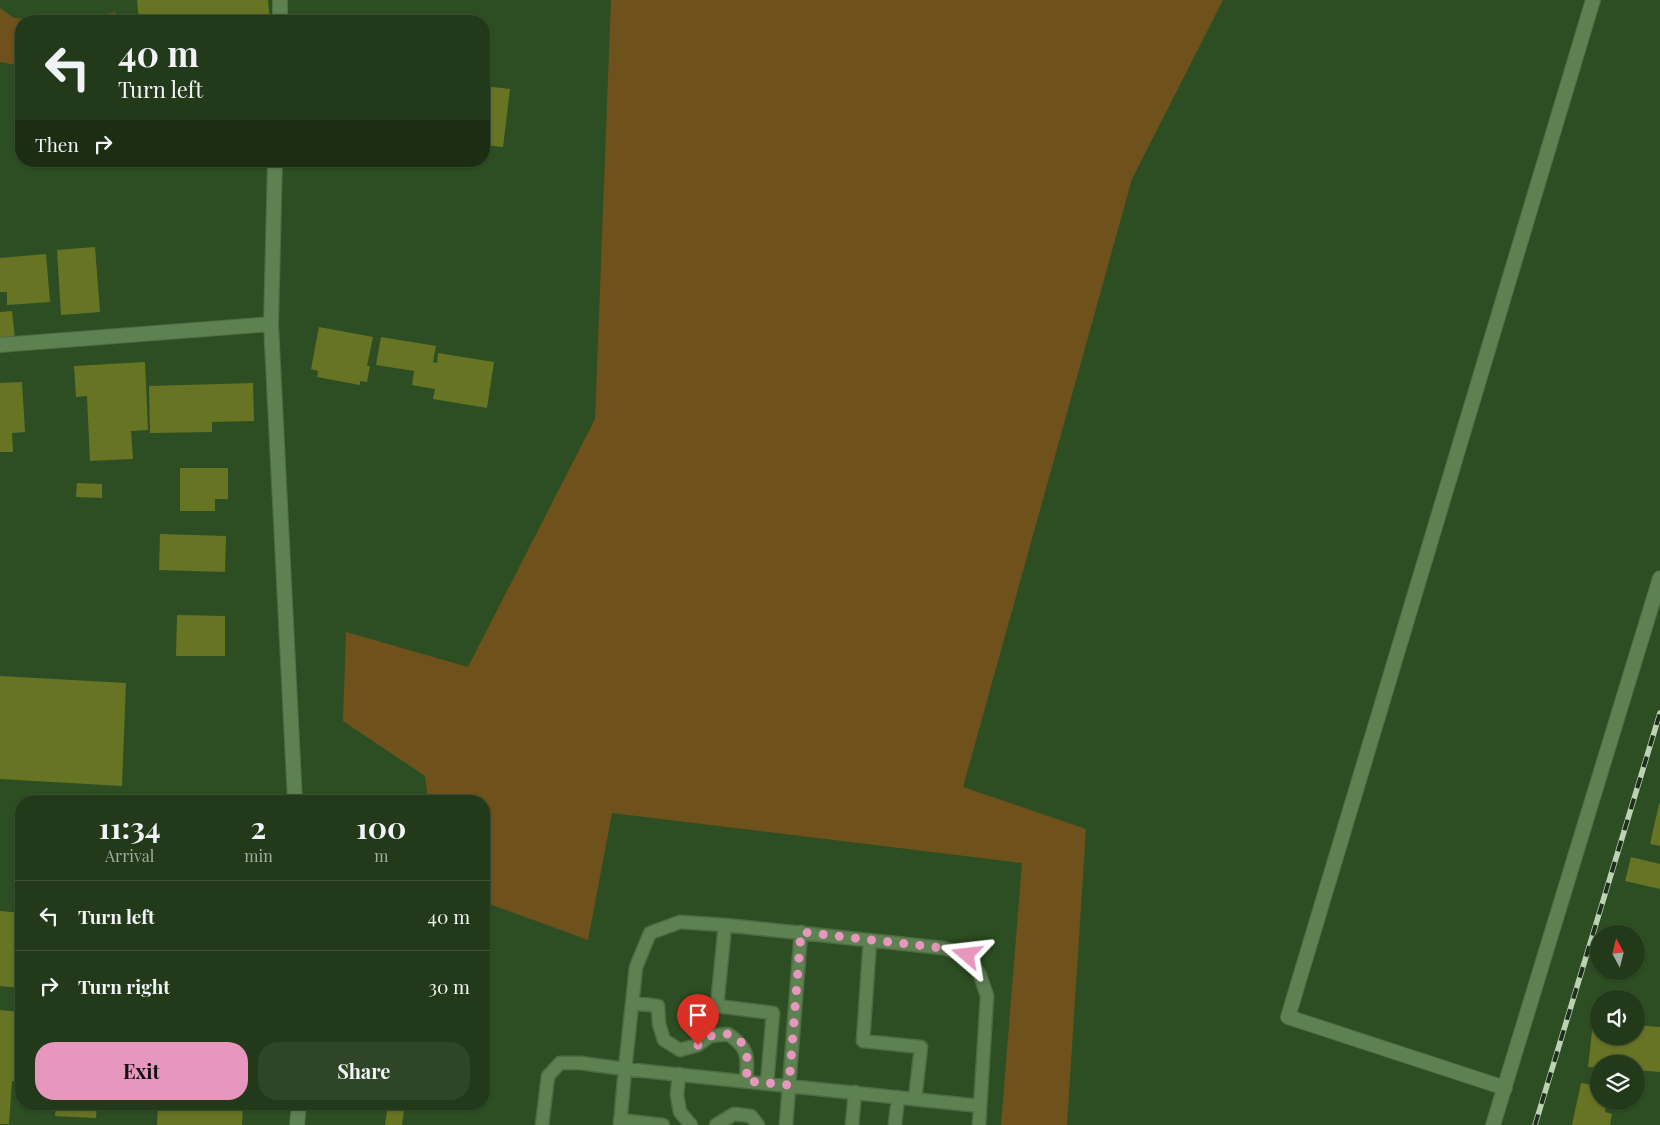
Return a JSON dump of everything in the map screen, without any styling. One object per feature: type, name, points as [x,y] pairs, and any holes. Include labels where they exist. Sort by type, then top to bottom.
[{"type":"street","points":[[280,0],[280,15]]},
{"type":"street","points":[[1505,1088],[1288,1017],[1593,0]]},
{"type":"street","points":[[276,167],[271,324],[296,795]]},
{"type":"street","points":[[0,345],[271,324]]},
{"type":"street","points":[[1493,1125],[1660,578]]},
{"type":"street","points":[[297,1125],[298,1110]]},
{"type":"lane","points":[[663,1125],[620,1122],[636,966],[650,933],[680,922],[801,932],[943,948],[967,955],[980,975],[987,996],[979,1125]]},
{"type":"lane","points":[[725,925],[717,1006],[773,1013],[767,1083]]},
{"type":"lane","points":[[786,1125],[801,932]]},
{"type":"lane","points":[[870,940],[863,1041],[920,1047],[915,1099]]},
{"type":"lane","points":[[633,1002],[658,1006],[659,1024],[664,1040],[680,1050],[698,1045],[710,1036],[728,1034],[741,1042],[748,1060],[746,1081]]},
{"type":"lane","points":[[542,1125],[548,1076],[560,1063],[580,1063],[980,1106]]},
{"type":"lane","points":[[680,1074],[677,1095],[680,1112],[691,1125]]},
{"type":"lane","points":[[852,1125],[855,1092]]},
{"type":"lane","points":[[895,1125],[898,1097]]},
{"type":"lane","points":[[716,1125],[734,1114],[751,1116],[758,1125]]},
{"type":"shaded area","points":[[611,0],[1223,0],[1132,179],[963,787],[1086,829],[1067,1125],[1001,1125],[1022,863],[612,813],[588,940],[490,904],[490,795],[427,795],[425,776],[343,721],[346,632],[468,667],[595,419]]},
{"type":"shaded area","points":[[0,8],[15,18],[15,65],[0,62]]},
{"type":"shaded area","points":[[116,12],[116,15],[99,15]]},
{"type":"building","points":[[137,0],[268,0],[269,15],[138,15]]},
{"type":"building","points":[[490,87],[510,89],[503,147],[490,146]]},
{"type":"building","points":[[95,247],[100,312],[61,315],[57,250]]},
{"type":"building","points":[[46,254],[50,302],[7,305],[7,292],[0,292],[0,258]]},
{"type":"building","points":[[12,311],[15,339],[0,340],[0,312]]},
{"type":"building","points":[[319,327],[373,337],[367,366],[370,366],[367,382],[360,381],[360,385],[317,377],[318,371],[311,369]]},
{"type":"building","points":[[381,337],[436,346],[433,362],[437,363],[438,353],[494,362],[487,408],[433,399],[435,389],[412,385],[414,371],[376,365]]},
{"type":"building","points":[[145,362],[148,430],[131,431],[133,459],[90,461],[87,396],[76,397],[74,366]]},
{"type":"building","points":[[22,382],[25,432],[12,433],[13,452],[0,452],[0,383]]},
{"type":"building","points":[[253,383],[254,421],[212,422],[212,432],[150,433],[149,386]]},
{"type":"building","points":[[180,468],[228,468],[228,499],[215,499],[215,511],[180,511]]},
{"type":"building","points":[[77,483],[102,484],[102,498],[76,497]]},
{"type":"building","points":[[160,534],[226,536],[225,572],[159,570]]},
{"type":"building","points":[[177,615],[225,616],[225,656],[176,656]]},
{"type":"building","points":[[0,676],[126,683],[122,786],[0,779]]},
{"type":"building","points":[[1660,804],[1660,846],[1650,844]]},
{"type":"building","points":[[1631,857],[1660,864],[1660,889],[1625,881]]},
{"type":"building","points":[[0,911],[15,912],[15,987],[0,986]]},
{"type":"building","points":[[0,1010],[15,1011],[15,1081],[12,1081],[9,1124],[0,1124]]},
{"type":"building","points":[[1645,1026],[1660,1027],[1660,1072],[1645,1071],[1645,1055],[1590,1055],[1590,1067],[1588,1067],[1590,1045],[1645,1045]]},
{"type":"building","points":[[1581,1083],[1590,1084],[1590,1110],[1605,1110],[1605,1112],[1612,1114],[1610,1125],[1572,1125]]},
{"type":"building","points":[[56,1110],[97,1110],[96,1118],[55,1116]]},
{"type":"building","points":[[158,1110],[243,1110],[242,1125],[157,1125]]},
{"type":"building","points":[[387,1110],[404,1110],[402,1125],[385,1125]]},
{"type":"railway","points":[[1535,1125],[1660,713]]},
{"type":"route","points":[[698,1045],[710,1036],[728,1034],[741,1042],[748,1060],[746,1081],[789,1085],[801,932],[943,948],[967,955]]}]
